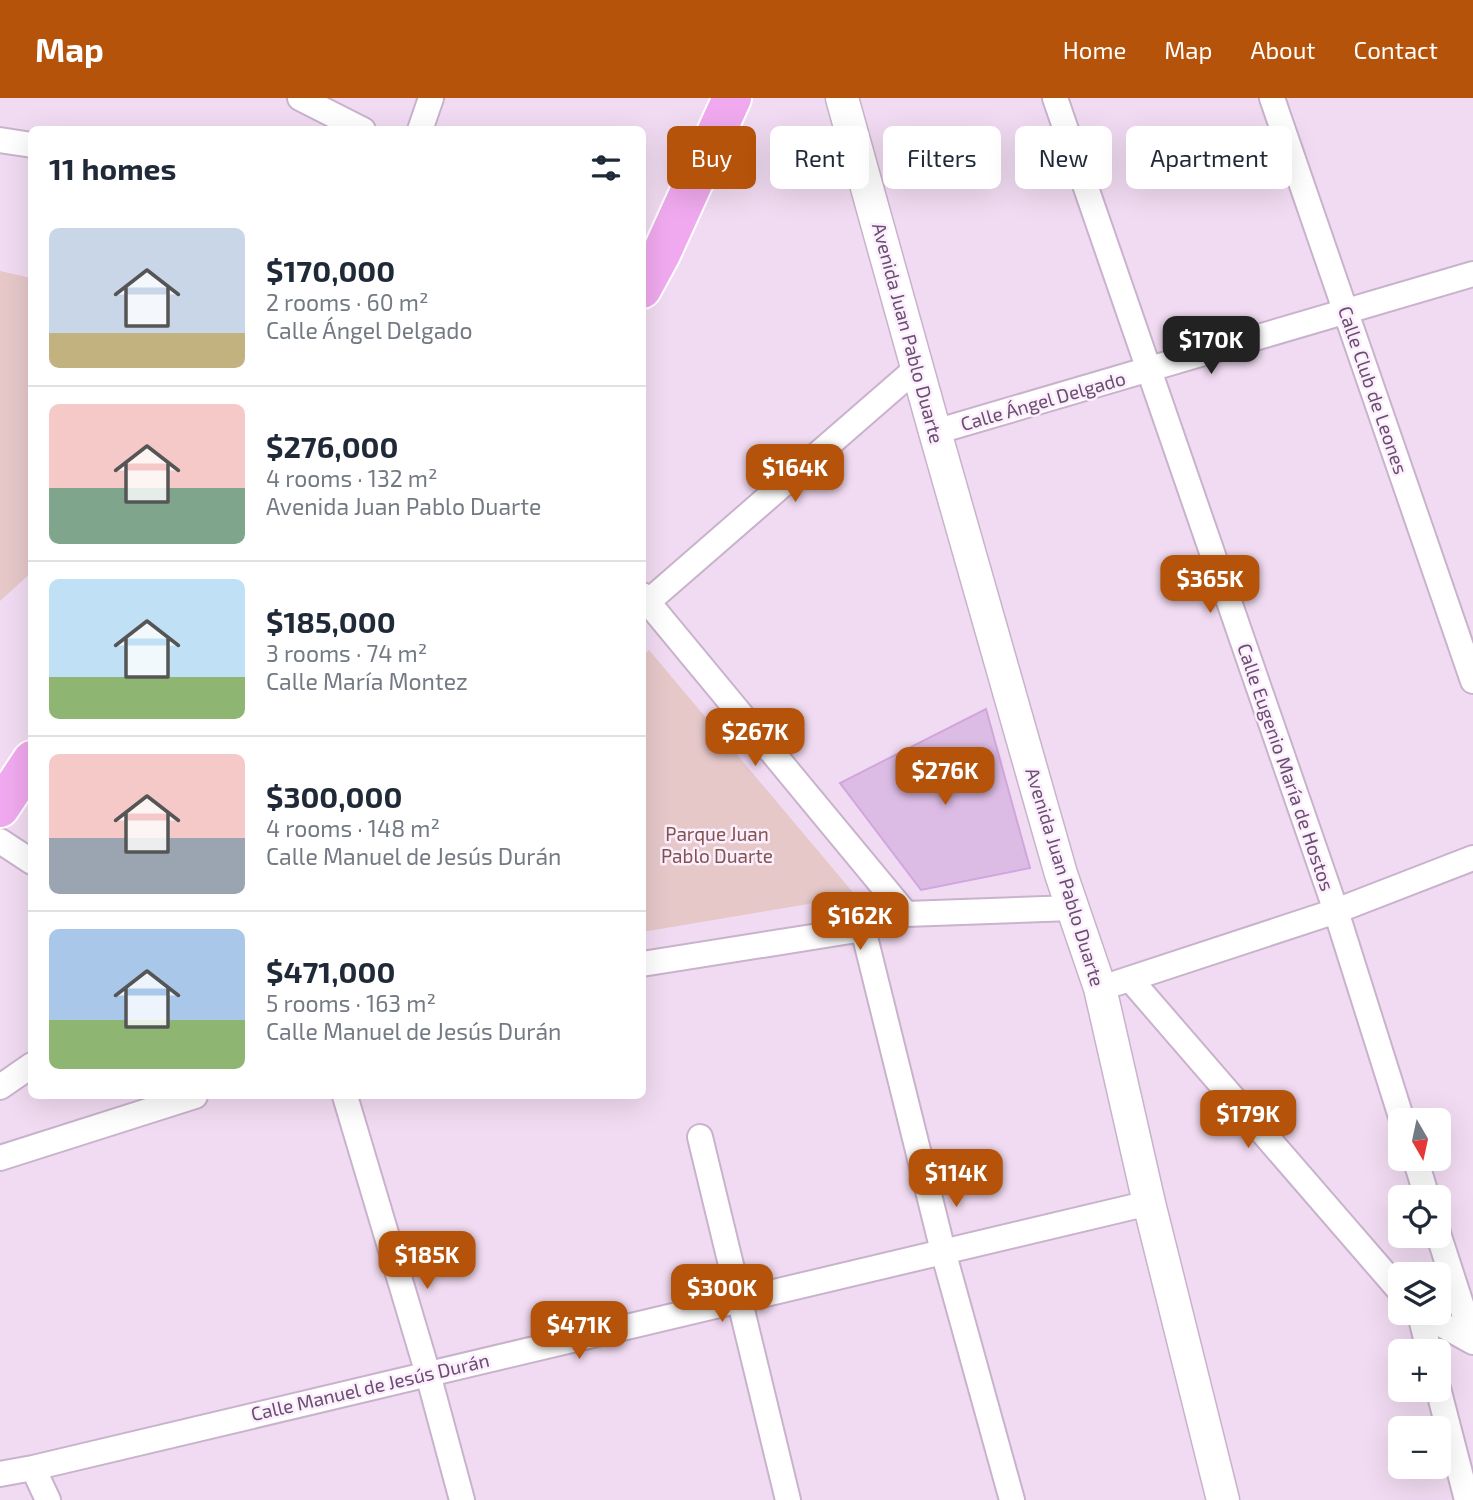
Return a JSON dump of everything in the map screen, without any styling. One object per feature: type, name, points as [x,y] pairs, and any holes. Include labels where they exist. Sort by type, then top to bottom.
[{"type":"main road","points":[[646,273],[652,250],[733,98]]},
{"type":"main road","points":[[0,808],[28,766]]},
{"type":"street","points":[[300,98],[355,126]]},
{"type":"street","points":[[421,126],[431,98]]},
{"type":"street","name":"Avenida Juan Pablo Duarte","points":[[842,98],[1061,874],[1100,988],[1149,1203],[1223,1500]]},
{"type":"street","name":"Calle Eugenio María de Hostos","points":[[1055,98],[1336,911],[1398,1108]]},
{"type":"street","name":"Calle Club de Leones","points":[[1272,98],[1473,681]]},
{"type":"street","points":[[0,140],[28,144]]},
{"type":"street","name":"Calle Ángel Delgado","points":[[935,432],[1473,274]]},
{"type":"street","points":[[646,600],[918,367]]},
{"type":"street","points":[[646,604],[906,914]]},
{"type":"street","points":[[0,841],[28,859]]},
{"type":"street","points":[[1100,988],[1336,911],[1473,858]]},
{"type":"street","points":[[646,963],[863,929],[906,914],[1073,908]]},
{"type":"street","points":[[863,929],[943,1251],[1012,1500]]},
{"type":"street","points":[[1130,979],[1388,1277]]},
{"type":"street","points":[[0,1087],[28,1068]]},
{"type":"street","points":[[0,1158],[186,1099]]},
{"type":"street","points":[[346,1099],[428,1374],[462,1500]]},
{"type":"street","points":[[700,1136],[788,1500]]},
{"type":"street","name":"Calle Manuel de Jesús Durán","points":[[0,1474],[1149,1203]]},
{"type":"street","points":[[1443,1248],[1473,1341]]},
{"type":"street","points":[[1442,1325],[1473,1341]]},
{"type":"street","points":[[1442,1402],[1466,1500]]},
{"type":"street","points":[[33,1468],[48,1500]]},
{"type":"shaded area","points":[[0,98],[1473,98],[1473,1500],[0,1500]]},
{"type":"green space","points":[[0,271],[28,277],[28,576],[0,601]]},
{"type":"green space","name":"Parque Juan Pablo Duarte","points":[[649,650],[856,896],[646,931],[646,653]]},
{"type":"building","points":[[986,709],[1030,868],[921,890],[840,783]]}]
